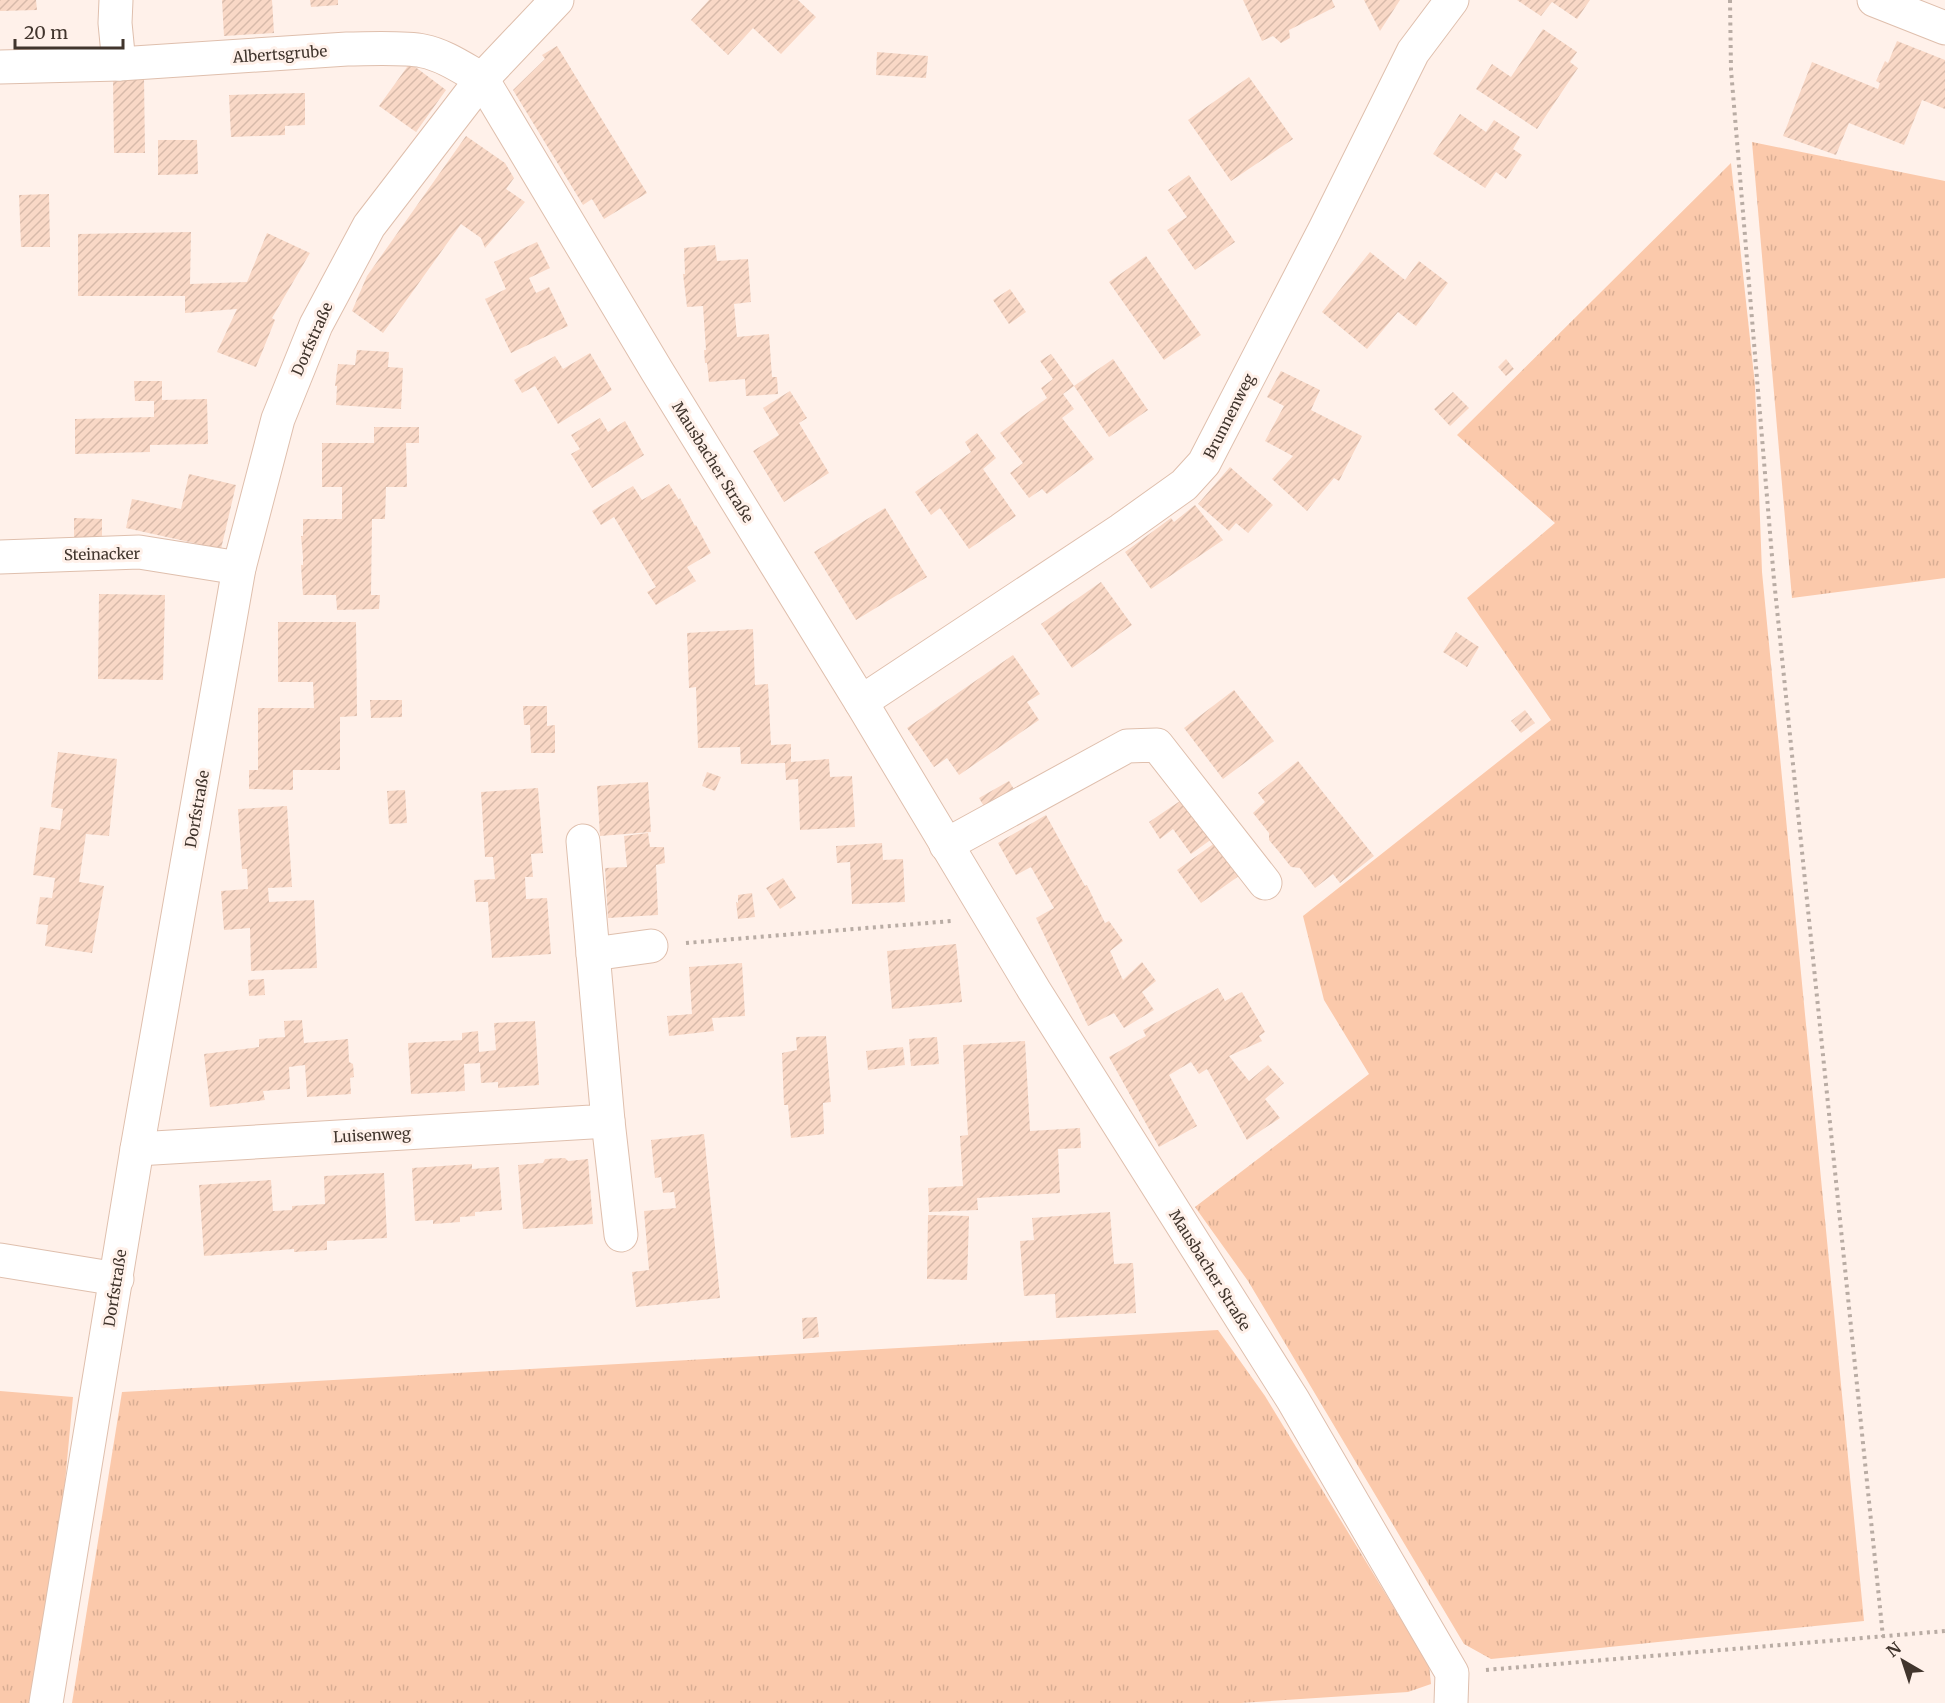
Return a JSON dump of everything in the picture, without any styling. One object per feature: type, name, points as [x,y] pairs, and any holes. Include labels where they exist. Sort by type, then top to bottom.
[{"type":"street","points":[[116,0],[115,23],[119,64]]},
{"type":"street","name":"Dorfstraße","points":[[46,1703],[137,1149],[239,568],[278,419],[316,325],[369,226],[482,79],[557,0]]},
{"type":"street","name":"Brunnenweg","points":[[861,702],[1121,530],[1184,485],[1204,463],[1413,52],[1452,0]]},
{"type":"street","points":[[1874,0],[1945,28]]},
{"type":"street","name":"Albertsgrube","points":[[0,67],[119,64],[347,49],[422,51],[453,62],[482,79]]},
{"type":"street","name":"Mausbacher Straße","points":[[482,79],[990,918],[1293,1400],[1451,1688]]},
{"type":"street","name":"Steinacker","points":[[0,557],[139,552],[239,568]]},
{"type":"street","points":[[946,845],[1127,746],[1157,745],[1265,884]]},
{"type":"street","points":[[583,841],[608,1121],[621,1235]]},
{"type":"street","points":[[593,954],[651,946]]},
{"type":"street","name":"Luisenweg","points":[[137,1149],[608,1121]]},
{"type":"street","points":[[0,1260],[117,1279]]},
{"type":"path","points":[[1730,0],[1731,70],[1774,580],[1883,1637]]},
{"type":"path","points":[[651,946],[990,918]]},
{"type":"path","points":[[1451,1688],[1945,1631]]},
{"type":"green space","points":[[1752,142],[1945,181],[1945,578],[1792,598]]},
{"type":"green space","points":[[1731,163],[1755,385],[1762,572],[1864,1621],[1491,1659],[1464,1644],[1248,1281],[1195,1207],[1369,1074],[1324,1000],[1303,916],[1551,720],[1467,598],[1555,523],[1457,435]]},
{"type":"green space","points":[[1218,1330],[1265,1396],[1429,1665],[1431,1684],[1408,1692],[1241,1703],[72,1703],[122,1392]]},
{"type":"green space","points":[[0,1391],[73,1397],[54,1599],[37,1703],[0,1703]]},
{"type":"building","points":[[0,0],[36,0],[37,10],[0,11]]},
{"type":"building","points":[[222,0],[272,0],[274,33],[224,36]]},
{"type":"building","points":[[310,0],[338,0],[338,5],[311,7]]},
{"type":"building","points":[[709,0],[798,0],[816,17],[781,54],[753,28],[728,55],[691,20]]},
{"type":"building","points":[[1243,0],[1332,0],[1335,7],[1289,30],[1290,38],[1281,43],[1273,36],[1262,41]]},
{"type":"building","points":[[1364,0],[1400,0],[1380,31]]},
{"type":"building","points":[[1517,0],[1590,0],[1577,19],[1552,2],[1541,16]]},
{"type":"building","points":[[1543,29],[1577,52],[1570,62],[1578,68],[1537,129],[1476,89],[1492,64],[1511,77]]},
{"type":"building","points":[[1897,41],[1945,60],[1945,109],[1922,100],[1904,145],[1849,123],[1836,155],[1783,136],[1812,62],[1878,89],[1880,83],[1876,81],[1885,61],[1888,63]]},
{"type":"building","points":[[557,46],[647,193],[604,219],[592,199],[583,205],[513,90],[545,59],[542,55]]},
{"type":"building","points":[[877,52],[928,56],[926,78],[876,75]]},
{"type":"building","points":[[410,63],[446,90],[416,132],[379,106]]},
{"type":"building","points":[[1249,77],[1293,139],[1231,181],[1188,120]]},
{"type":"building","points":[[113,78],[144,78],[145,153],[114,153]]},
{"type":"building","points":[[305,93],[305,125],[285,126],[285,135],[231,137],[229,95]]},
{"type":"building","points":[[1460,114],[1486,132],[1494,120],[1520,137],[1513,149],[1522,155],[1506,179],[1496,172],[1485,188],[1433,154]]},
{"type":"building","points":[[466,136],[505,163],[514,178],[506,189],[525,202],[485,248],[481,238],[461,224],[383,333],[352,311],[367,276]]},
{"type":"building","points":[[158,140],[197,140],[198,174],[158,175]]},
{"type":"building","points":[[1189,175],[1235,242],[1195,270],[1167,230],[1187,217],[1168,190]]},
{"type":"building","points":[[49,194],[50,247],[21,247],[19,195]]},
{"type":"building","points":[[191,232],[190,284],[247,282],[267,233],[310,253],[272,318],[275,320],[256,367],[217,352],[237,309],[185,313],[185,296],[78,296],[78,234]]},
{"type":"building","points":[[537,242],[550,268],[529,278],[536,293],[549,287],[568,326],[511,353],[485,299],[506,289],[494,262]]},
{"type":"building","points":[[715,245],[717,261],[748,259],[751,302],[734,304],[737,337],[769,334],[772,377],[777,377],[778,394],[746,396],[745,379],[709,382],[707,363],[705,363],[703,306],[687,307],[683,274],[685,274],[684,248]]},
{"type":"building","points":[[1370,252],[1405,280],[1419,261],[1448,283],[1416,326],[1398,312],[1367,349],[1322,312]]},
{"type":"building","points":[[1146,256],[1201,335],[1164,360],[1109,282]]},
{"type":"building","points":[[1010,289],[1026,312],[1009,324],[993,300]]},
{"type":"building","points":[[357,350],[389,352],[388,367],[403,368],[401,409],[336,405],[337,386],[335,386],[338,364],[355,365]]},
{"type":"building","points":[[590,353],[612,390],[558,424],[535,386],[522,393],[514,380],[555,356],[563,369]]},
{"type":"building","points":[[1051,354],[1074,386],[1063,394],[1074,409],[1062,418],[1094,459],[1047,494],[1042,489],[1029,498],[1010,473],[1023,463],[1000,433],[1047,398],[1041,388],[1053,379],[1040,361]]},
{"type":"building","points":[[1113,359],[1148,410],[1109,437],[1074,386]]},
{"type":"building","points":[[1506,359],[1514,369],[1506,376],[1498,367]]},
{"type":"building","points":[[1281,371],[1320,390],[1311,410],[1362,436],[1339,481],[1334,478],[1307,511],[1272,479],[1293,456],[1265,441],[1284,406],[1267,397]]},
{"type":"building","points":[[134,381],[162,381],[162,400],[207,399],[208,444],[150,445],[150,452],[75,454],[75,419],[154,417],[154,401],[135,401]]},
{"type":"building","points":[[790,391],[807,418],[799,423],[829,473],[784,502],[753,451],[779,435],[763,408]]},
{"type":"building","points":[[1453,392],[1469,408],[1450,426],[1434,409]]},
{"type":"building","points":[[600,418],[608,432],[625,421],[644,455],[592,488],[571,454],[580,449],[571,435]]},
{"type":"building","points":[[374,427],[419,427],[419,443],[406,443],[407,487],[386,487],[385,519],[372,519],[371,595],[380,595],[379,609],[337,610],[336,595],[303,595],[301,536],[303,536],[303,519],[342,519],[342,487],[322,487],[322,443],[374,443]]},
{"type":"building","points":[[977,433],[996,458],[983,469],[1016,516],[969,549],[940,508],[931,515],[915,492],[971,452],[965,442]]},
{"type":"building","points":[[1230,467],[1273,505],[1248,533],[1236,523],[1229,531],[1198,504]]},
{"type":"building","points":[[189,474],[236,485],[221,549],[126,528],[132,499],[181,509]]},
{"type":"building","points":[[669,484],[679,500],[680,498],[711,553],[687,567],[696,581],[656,605],[647,592],[656,587],[614,517],[601,525],[592,511],[633,486],[642,500]]},
{"type":"building","points":[[1195,505],[1223,540],[1151,589],[1125,552],[1171,518],[1174,522]]},
{"type":"building","points":[[885,508],[927,577],[856,620],[814,552]]},
{"type":"building","points":[[74,518],[102,519],[102,544],[74,544]]},
{"type":"building","points":[[1101,582],[1132,625],[1072,668],[1041,624]]},
{"type":"building","points":[[99,594],[165,595],[163,680],[98,679]]},
{"type":"building","points":[[278,622],[356,622],[357,716],[340,717],[340,770],[293,770],[293,790],[249,789],[249,770],[258,770],[258,708],[314,708],[313,682],[278,682]]},
{"type":"building","points":[[753,629],[755,685],[768,684],[771,745],[791,744],[791,762],[829,759],[830,777],[852,776],[855,827],[800,830],[798,779],[786,780],[785,763],[741,764],[740,747],[698,748],[696,687],[689,688],[687,633]]},
{"type":"building","points":[[1456,632],[1479,647],[1467,667],[1443,652]]},
{"type":"building","points":[[1013,655],[1040,694],[1027,702],[1039,720],[959,775],[947,758],[934,767],[907,728]]},
{"type":"building","points":[[1234,690],[1274,741],[1223,779],[1184,728]]},
{"type":"building","points":[[370,700],[402,700],[402,717],[371,718]]},
{"type":"building","points":[[523,706],[547,706],[547,726],[555,725],[555,753],[531,753],[530,725],[524,725]]},
{"type":"building","points":[[1525,710],[1535,723],[1521,733],[1511,721]]},
{"type":"building","points":[[58,752],[117,759],[109,836],[86,834],[79,882],[104,886],[92,953],[45,946],[48,925],[36,924],[40,897],[52,898],[55,878],[33,875],[40,827],[60,830],[63,809],[51,807]]},
{"type":"building","points":[[1298,761],[1374,856],[1340,883],[1333,874],[1315,888],[1300,868],[1291,867],[1269,840],[1269,833],[1253,813],[1265,802],[1258,793]]},
{"type":"building","points":[[707,772],[721,777],[715,791],[702,786]]},
{"type":"building","points":[[1009,781],[1018,796],[988,813],[979,798]]},
{"type":"building","points":[[648,782],[651,832],[600,836],[597,786]]},
{"type":"building","points":[[538,788],[543,853],[531,854],[533,877],[525,877],[526,899],[547,898],[551,954],[492,958],[488,902],[476,902],[474,880],[495,879],[493,857],[485,857],[481,792]]},
{"type":"building","points":[[405,790],[407,823],[389,824],[387,791]]},
{"type":"building","points":[[1183,799],[1216,836],[1191,854],[1173,829],[1160,839],[1149,822]]},
{"type":"building","points":[[287,806],[292,887],[268,888],[269,902],[314,900],[317,968],[251,971],[250,928],[224,930],[221,891],[248,889],[247,869],[242,869],[238,809]]},
{"type":"building","points":[[1046,815],[1085,886],[1087,885],[1105,923],[1109,921],[1123,941],[1110,951],[1123,980],[1142,962],[1156,981],[1142,992],[1154,1010],[1124,1028],[1114,1013],[1088,1026],[1036,918],[1054,908],[1031,867],[1016,875],[998,843]]},
{"type":"building","points":[[648,833],[650,847],[664,847],[665,863],[656,865],[658,915],[608,918],[605,868],[627,867],[624,836]]},
{"type":"building","points":[[1219,840],[1243,873],[1201,903],[1177,870]]},
{"type":"building","points":[[882,843],[883,860],[903,859],[905,902],[852,904],[850,862],[837,863],[836,846]]},
{"type":"building","points":[[783,878],[796,898],[780,909],[766,888]]},
{"type":"building","points":[[752,893],[755,917],[738,919],[736,902],[738,903],[738,895]]},
{"type":"building","points":[[956,944],[962,1002],[892,1009],[887,951]]},
{"type":"building","points":[[742,963],[745,1016],[712,1018],[714,1031],[669,1036],[667,1016],[692,1014],[689,967]]},
{"type":"building","points":[[264,979],[265,995],[249,996],[248,980]]},
{"type":"building","points":[[1218,988],[1225,1001],[1242,992],[1265,1032],[1259,1036],[1262,1041],[1229,1056],[1249,1081],[1268,1065],[1284,1083],[1265,1099],[1280,1118],[1247,1140],[1207,1069],[1199,1074],[1191,1062],[1169,1075],[1197,1126],[1159,1147],[1109,1057],[1146,1036],[1143,1030]]},
{"type":"building","points":[[302,1020],[304,1043],[348,1039],[349,1062],[353,1064],[354,1077],[350,1078],[351,1094],[307,1097],[305,1065],[289,1067],[290,1089],[263,1091],[265,1100],[210,1107],[204,1054],[259,1047],[259,1039],[285,1037],[284,1021]]},
{"type":"building","points":[[535,1021],[539,1085],[498,1088],[498,1082],[481,1083],[480,1063],[464,1064],[465,1091],[411,1094],[408,1043],[462,1040],[462,1033],[478,1031],[479,1052],[496,1050],[494,1023]]},
{"type":"building","points":[[826,1036],[831,1102],[823,1103],[824,1134],[791,1138],[788,1105],[784,1105],[782,1053],[797,1050],[796,1037]]},
{"type":"building","points":[[937,1037],[939,1064],[911,1066],[909,1039]]},
{"type":"building","points":[[1025,1041],[1030,1131],[1080,1128],[1081,1148],[1058,1149],[1060,1193],[977,1198],[978,1210],[929,1212],[928,1188],[963,1186],[960,1136],[968,1135],[963,1045]]},
{"type":"building","points":[[903,1047],[905,1065],[868,1070],[866,1051]]},
{"type":"building","points":[[704,1134],[720,1298],[636,1307],[632,1272],[649,1270],[644,1211],[676,1208],[674,1192],[663,1193],[661,1177],[655,1178],[651,1140]]},
{"type":"building","points":[[565,1158],[568,1161],[588,1159],[593,1224],[523,1229],[518,1165],[543,1163],[545,1159]]},
{"type":"building","points":[[472,1164],[472,1169],[499,1167],[502,1210],[475,1212],[475,1216],[460,1217],[460,1222],[433,1224],[433,1220],[415,1221],[412,1168]]},
{"type":"building","points":[[384,1173],[387,1238],[327,1241],[327,1250],[294,1252],[294,1249],[204,1256],[199,1185],[271,1180],[273,1211],[292,1210],[292,1206],[325,1204],[324,1176]]},
{"type":"building","points":[[1110,1212],[1114,1264],[1133,1263],[1136,1313],[1056,1318],[1055,1294],[1024,1296],[1020,1241],[1034,1240],[1032,1218]]},
{"type":"building","points":[[928,1215],[969,1216],[967,1280],[927,1279]]},
{"type":"building","points":[[817,1317],[819,1337],[803,1339],[802,1318]]}]
